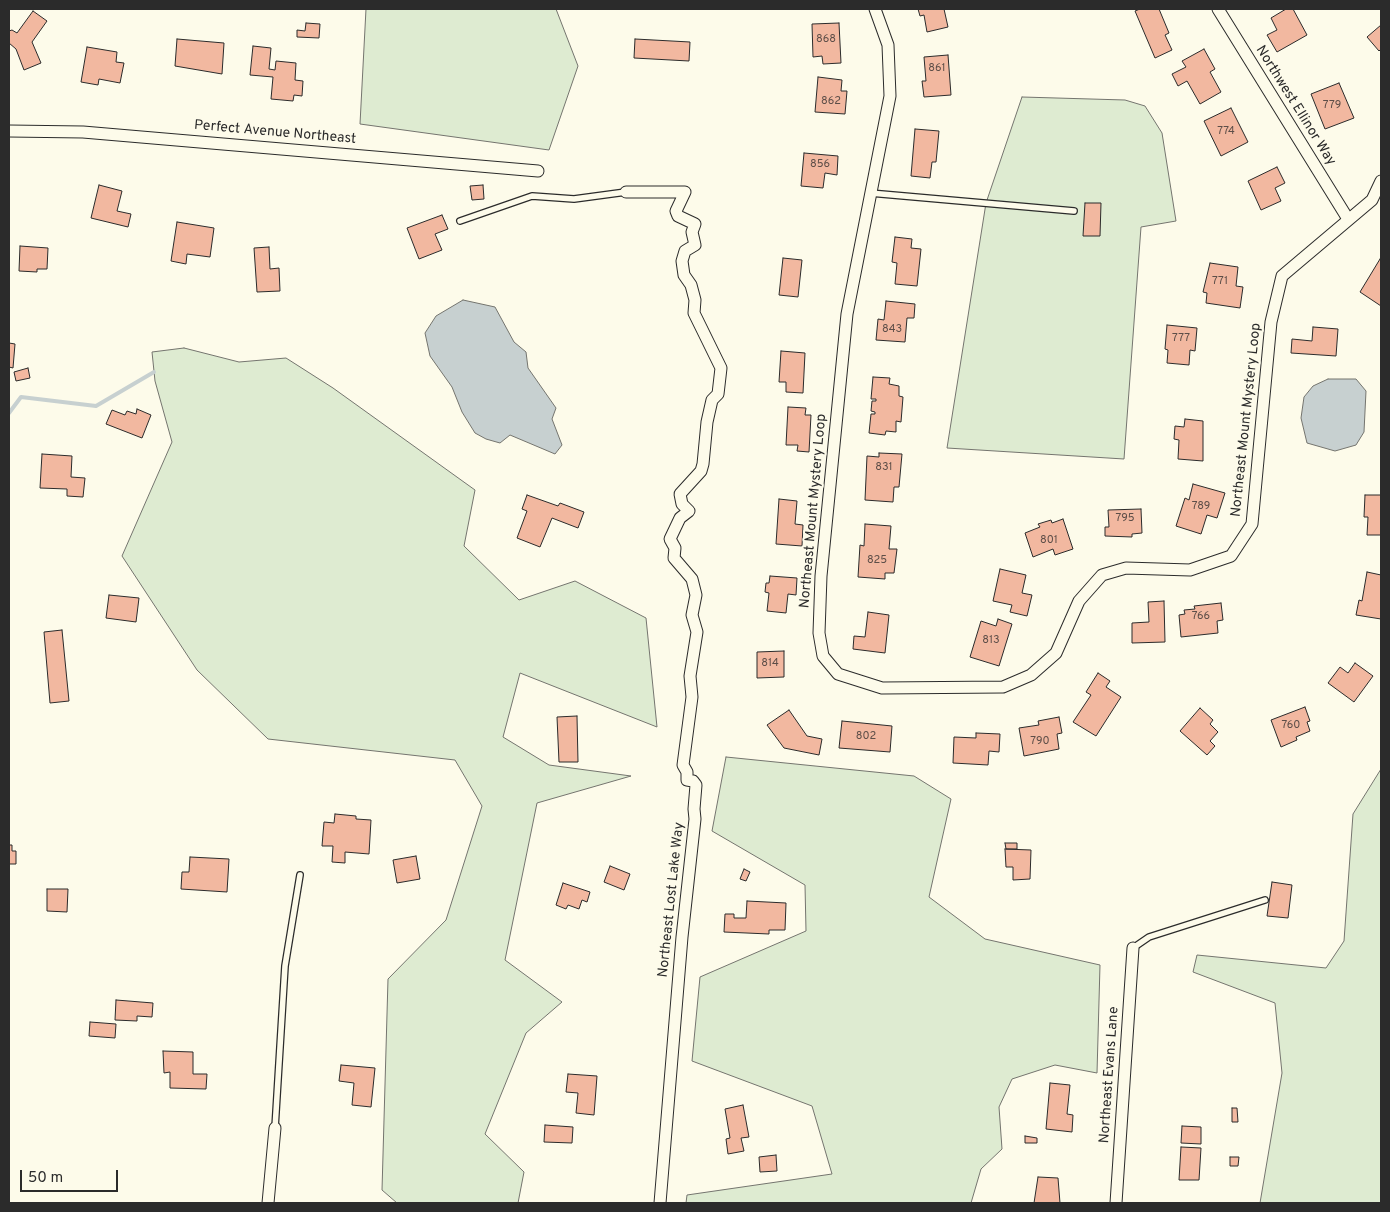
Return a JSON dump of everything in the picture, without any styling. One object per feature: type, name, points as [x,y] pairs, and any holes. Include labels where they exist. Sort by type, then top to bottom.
[{"type":"street","name":"Northeast Mount Mystery Loop","points":[[875,9],[888,44],[890,96],[847,314],[821,576],[819,633],[823,656],[838,674],[882,688],[1003,687],[1031,674],[1056,653],[1079,601],[1102,575],[1126,568],[1190,570],[1231,556],[1252,524],[1271,322],[1282,276],[1372,200],[1381,181]]},
{"type":"street","name":"Northwest Ellinor Way","points":[[1218,9],[1223,20],[1348,219]]},
{"type":"street","name":"Perfect Avenue Northeast","points":[[9,132],[84,132],[538,171]]},
{"type":"street","name":"Northeast Lost Lake Way","points":[[626,192],[685,192],[676,211],[678,216],[695,224],[692,232],[695,246],[685,251],[682,261],[684,275],[691,286],[695,300],[694,313],[721,368],[718,394],[712,400],[701,471],[680,494],[682,504],[689,511],[680,518],[670,540],[675,548],[674,558],[692,579],[696,595],[692,615],[697,632],[690,676],[692,697],[683,766],[687,772],[686,780],[693,781],[696,785],[695,819],[682,937],[660,1203]]},
{"type":"street","name":"Northeast Evans Lane","points":[[1116,1203],[1133,948]]},
{"type":"street","points":[[268,1203],[275,1128]]},
{"type":"lane","points":[[460,221],[532,196],[574,199],[626,192]]},
{"type":"lane","points":[[870,193],[1074,210]]},
{"type":"lane","points":[[275,1128],[285,966],[300,875]]},
{"type":"lane","points":[[1133,948],[1149,937],[1265,900]]},
{"type":"green space","points":[[366,9],[556,9],[578,66],[549,150],[360,124]]},
{"type":"green space","points":[[1022,97],[1125,100],[1145,106],[1162,133],[1176,221],[1141,227],[1124,459],[947,448],[986,203]]},
{"type":"green space","points":[[184,348],[239,362],[286,358],[333,388],[475,490],[464,546],[519,600],[575,581],[646,618],[657,727],[520,673],[503,737],[549,765],[631,776],[537,803],[505,960],[562,1002],[526,1033],[485,1134],[524,1172],[518,1203],[397,1203],[382,1190],[388,979],[446,920],[482,806],[455,760],[268,739],[197,670],[122,556],[172,442],[155,381],[152,352]]},
{"type":"green space","points":[[726,757],[914,776],[951,799],[929,897],[985,939],[1100,965],[1097,1073],[1055,1065],[1012,1079],[999,1107],[1002,1149],[981,1169],[971,1203],[686,1203],[687,1195],[832,1174],[812,1106],[692,1061],[700,977],[806,931],[805,885],[712,831]]},
{"type":"green space","points":[[1381,769],[1381,1203],[1260,1203],[1282,1073],[1275,1003],[1193,972],[1197,955],[1326,968],[1344,941],[1353,814]]},
{"type":"shaded area","points":[[463,300],[495,307],[514,342],[526,352],[528,368],[556,408],[552,419],[562,445],[555,454],[510,435],[500,443],[486,439],[475,433],[462,412],[452,387],[430,356],[425,333],[436,316]]},
{"type":"shaded area","points":[[1328,379],[1356,379],[1366,391],[1364,432],[1356,445],[1335,451],[1307,443],[1301,418],[1304,397],[1313,386]]},
{"type":"building","points":[[918,9],[944,9],[948,27],[927,32],[924,15],[920,16]]},
{"type":"building","points":[[1140,9],[1159,9],[1169,33],[1165,35],[1172,50],[1155,58],[1135,11]]},
{"type":"building","points":[[1286,9],[1293,9],[1307,35],[1277,52],[1267,35],[1277,30],[1271,18]]},
{"type":"building","points":[[33,11],[47,21],[32,42],[41,63],[24,70],[16,49],[9,43],[9,31],[12,30],[17,33]]},
{"type":"building","points":[[306,23],[320,24],[319,38],[297,37],[297,30],[305,31]]},
{"type":"building","points":[[839,23],[841,63],[823,64],[822,56],[813,57],[812,24]]},
{"type":"building","points":[[1381,25],[1381,49],[1379,51],[1367,37]]},
{"type":"building","points":[[177,39],[224,43],[222,74],[175,66]]},
{"type":"building","points":[[635,39],[690,42],[689,61],[634,58]]},
{"type":"building","points":[[253,46],[271,48],[269,69],[275,70],[276,61],[296,63],[295,80],[303,81],[302,96],[294,95],[293,101],[271,99],[273,77],[250,75]]},
{"type":"building","points":[[87,47],[117,52],[116,62],[124,63],[120,83],[99,79],[98,85],[81,82]]},
{"type":"building","points":[[1204,49],[1215,69],[1210,72],[1221,92],[1200,104],[1187,81],[1178,86],[1172,74],[1186,67],[1182,61]]},
{"type":"building","points":[[948,55],[951,95],[924,97],[922,81],[926,81],[924,57]]},
{"type":"building","points":[[818,77],[842,80],[841,91],[847,91],[845,114],[815,112]]},
{"type":"building","points":[[1339,83],[1354,118],[1325,129],[1311,94]]},
{"type":"building","points":[[1231,108],[1248,142],[1221,156],[1204,121]]},
{"type":"building","points":[[915,129],[939,131],[936,162],[932,162],[930,178],[911,176]]},
{"type":"building","points":[[804,153],[838,156],[837,175],[825,173],[823,188],[801,186]]},
{"type":"building","points":[[1277,167],[1285,183],[1275,188],[1281,201],[1261,210],[1248,181]]},
{"type":"building","points":[[99,185],[122,191],[117,211],[131,214],[128,227],[91,218]]},
{"type":"building","points":[[483,185],[484,199],[472,200],[470,186]]},
{"type":"building","points":[[1085,203],[1101,203],[1100,236],[1083,236]]},
{"type":"building","points":[[442,215],[448,229],[435,234],[442,250],[419,259],[407,228]]},
{"type":"building","points":[[177,222],[214,228],[210,257],[187,254],[186,264],[171,261]]},
{"type":"building","points":[[895,237],[912,239],[911,248],[921,249],[917,286],[895,284],[897,263],[892,262]]},
{"type":"building","points":[[20,246],[48,248],[47,269],[37,269],[37,272],[19,271]]},
{"type":"building","points":[[269,247],[270,269],[279,268],[280,291],[257,292],[254,248]]},
{"type":"building","points":[[783,258],[802,260],[798,297],[779,295]]},
{"type":"building","points":[[1381,259],[1381,306],[1360,292]]},
{"type":"building","points":[[1210,263],[1238,267],[1236,286],[1243,287],[1240,308],[1206,303],[1207,293],[1203,292]]},
{"type":"building","points":[[886,301],[915,304],[914,318],[907,318],[905,342],[876,340],[878,319],[884,320]]},
{"type":"building","points":[[1167,325],[1197,328],[1195,351],[1190,350],[1189,365],[1167,363],[1168,350],[1165,349]]},
{"type":"building","points":[[1313,327],[1338,329],[1336,356],[1291,353],[1292,339],[1312,341]]},
{"type":"building","points":[[9,343],[15,344],[13,368],[9,367]]},
{"type":"building","points":[[781,351],[805,353],[803,393],[786,392],[786,382],[779,382]]},
{"type":"building","points":[[28,368],[30,378],[16,381],[14,372]]},
{"type":"building","points":[[873,377],[890,378],[889,384],[899,386],[899,396],[903,397],[901,422],[896,421],[896,432],[886,431],[885,435],[869,433],[871,414],[875,414],[875,412],[871,411],[872,401],[876,401],[876,399],[871,399]]},
{"type":"building","points":[[788,407],[806,408],[805,415],[811,415],[809,452],[797,451],[798,445],[786,445]]},
{"type":"building","points":[[137,409],[151,415],[142,438],[106,424],[112,410],[125,415],[127,411],[136,414]]},
{"type":"building","points":[[1185,419],[1203,421],[1203,461],[1178,459],[1179,440],[1174,439],[1175,426],[1184,427]]},
{"type":"building","points":[[879,453],[902,454],[899,487],[894,487],[893,502],[865,500],[867,456],[879,457]]},
{"type":"building","points":[[42,454],[72,456],[71,477],[85,478],[83,497],[67,496],[67,489],[40,488]]},
{"type":"building","points":[[1193,484],[1225,493],[1217,518],[1207,515],[1201,534],[1176,526],[1185,498],[1189,500]]},
{"type":"building","points":[[527,495],[558,506],[560,503],[584,512],[578,528],[552,518],[540,547],[517,538],[527,511],[522,509]]},
{"type":"building","points":[[1365,495],[1381,495],[1381,535],[1367,535],[1368,517],[1364,517]]},
{"type":"building","points":[[779,499],[797,501],[795,524],[803,525],[802,546],[776,544]]},
{"type":"building","points":[[1141,509],[1142,533],[1132,534],[1132,537],[1105,536],[1105,527],[1109,527],[1108,510]]},
{"type":"building","points":[[1063,519],[1073,549],[1055,555],[1053,549],[1033,557],[1025,533],[1040,527],[1038,524],[1051,520],[1052,523]]},
{"type":"building","points":[[865,524],[891,526],[889,549],[897,549],[894,573],[885,573],[885,579],[858,577],[860,545],[864,546]]},
{"type":"building","points":[[1000,569],[1026,575],[1022,593],[1032,595],[1027,616],[1010,612],[1012,605],[993,601]]},
{"type":"building","points":[[1367,572],[1381,575],[1381,619],[1356,615],[1359,600],[1362,601]]},
{"type":"building","points":[[770,576],[797,578],[796,595],[788,594],[786,613],[767,611],[769,593],[765,592],[766,583],[769,583]]},
{"type":"building","points":[[109,595],[139,598],[136,622],[106,618]]},
{"type":"building","points":[[1164,601],[1165,642],[1132,643],[1132,623],[1149,622],[1148,602]]},
{"type":"building","points":[[1221,603],[1223,620],[1217,621],[1218,633],[1181,637],[1179,615],[1185,614],[1184,610],[1195,609],[1194,606]]},
{"type":"building","points":[[868,612],[889,615],[885,653],[853,649],[854,636],[865,637]]},
{"type":"building","points":[[998,619],[1012,624],[999,666],[970,657],[981,621],[996,626]]},
{"type":"building","points":[[62,630],[69,701],[50,703],[44,632]]},
{"type":"building","points":[[784,651],[784,677],[757,678],[757,652]]},
{"type":"building","points":[[1355,663],[1373,676],[1354,702],[1328,683],[1340,667],[1348,673]]},
{"type":"building","points":[[1098,673],[1110,681],[1106,687],[1121,697],[1096,736],[1073,722],[1091,695],[1086,692]]},
{"type":"building","points":[[1305,707],[1310,721],[1307,722],[1310,731],[1296,737],[1297,740],[1281,747],[1271,720]]},
{"type":"building","points":[[1200,708],[1213,720],[1210,724],[1218,732],[1210,741],[1215,746],[1207,755],[1180,731]]},
{"type":"building","points":[[789,710],[807,736],[822,739],[819,755],[784,748],[767,725]]},
{"type":"building","points":[[577,716],[578,762],[559,762],[557,717]]},
{"type":"building","points":[[1059,717],[1062,733],[1057,734],[1059,749],[1024,756],[1019,728],[1039,725],[1038,721]]},
{"type":"building","points":[[842,721],[892,726],[890,752],[839,748]]},
{"type":"building","points":[[976,733],[1000,734],[999,752],[989,751],[988,765],[953,763],[954,737],[976,738]]},
{"type":"building","points":[[335,814],[371,820],[369,854],[345,852],[345,863],[332,862],[333,846],[322,846],[324,822],[334,823]]},
{"type":"building","points":[[1005,843],[1017,843],[1017,849],[1006,849]]},
{"type":"building","points":[[9,845],[12,845],[12,851],[16,851],[16,864],[9,864]]},
{"type":"building","points":[[1005,849],[1031,850],[1030,879],[1013,880],[1013,867],[1006,867]]},
{"type":"building","points":[[416,856],[420,879],[397,883],[393,860]]},
{"type":"building","points":[[190,857],[229,859],[227,892],[181,889],[182,872],[189,872]]},
{"type":"building","points":[[610,866],[630,874],[624,890],[604,882]]},
{"type":"building","points":[[744,869],[750,872],[746,881],[740,879]]},
{"type":"building","points":[[1272,882],[1292,885],[1288,918],[1267,916]]},
{"type":"building","points":[[563,883],[590,892],[587,902],[582,900],[579,909],[568,905],[566,909],[556,905]]},
{"type":"building","points":[[47,889],[68,889],[67,912],[47,911]]},
{"type":"building","points":[[747,901],[786,903],[785,930],[769,930],[769,934],[724,932],[725,914],[734,914],[734,918],[746,918]]},
{"type":"building","points":[[116,1000],[153,1003],[152,1017],[137,1016],[137,1021],[115,1020]]},
{"type":"building","points":[[90,1022],[116,1024],[115,1038],[89,1036]]},
{"type":"building","points":[[163,1051],[193,1052],[193,1074],[207,1074],[206,1089],[170,1088],[170,1072],[164,1073]]},
{"type":"building","points":[[341,1065],[375,1068],[371,1107],[352,1105],[354,1083],[339,1081]]},
{"type":"building","points":[[568,1074],[597,1076],[594,1115],[576,1113],[578,1093],[566,1092]]},
{"type":"building","points":[[1050,1083],[1070,1085],[1067,1114],[1073,1115],[1072,1132],[1046,1129]]},
{"type":"building","points":[[743,1105],[749,1137],[741,1138],[744,1151],[728,1154],[726,1139],[730,1138],[725,1109]]},
{"type":"building","points":[[1232,1108],[1237,1108],[1238,1122],[1232,1122]]},
{"type":"building","points":[[545,1125],[573,1127],[572,1143],[544,1142]]},
{"type":"building","points":[[1182,1126],[1201,1127],[1201,1144],[1181,1143]]},
{"type":"building","points":[[1025,1136],[1037,1138],[1037,1143],[1025,1143]]},
{"type":"building","points":[[1181,1147],[1201,1148],[1199,1180],[1179,1180]]},
{"type":"building","points":[[776,1155],[777,1171],[760,1172],[759,1157]]},
{"type":"building","points":[[1230,1157],[1239,1157],[1238,1166],[1230,1166]]},
{"type":"building","points":[[1038,1177],[1058,1178],[1060,1203],[1034,1203]]},
{"type":"waterway","points":[[9,413],[21,397],[96,406],[154,372]]}]
